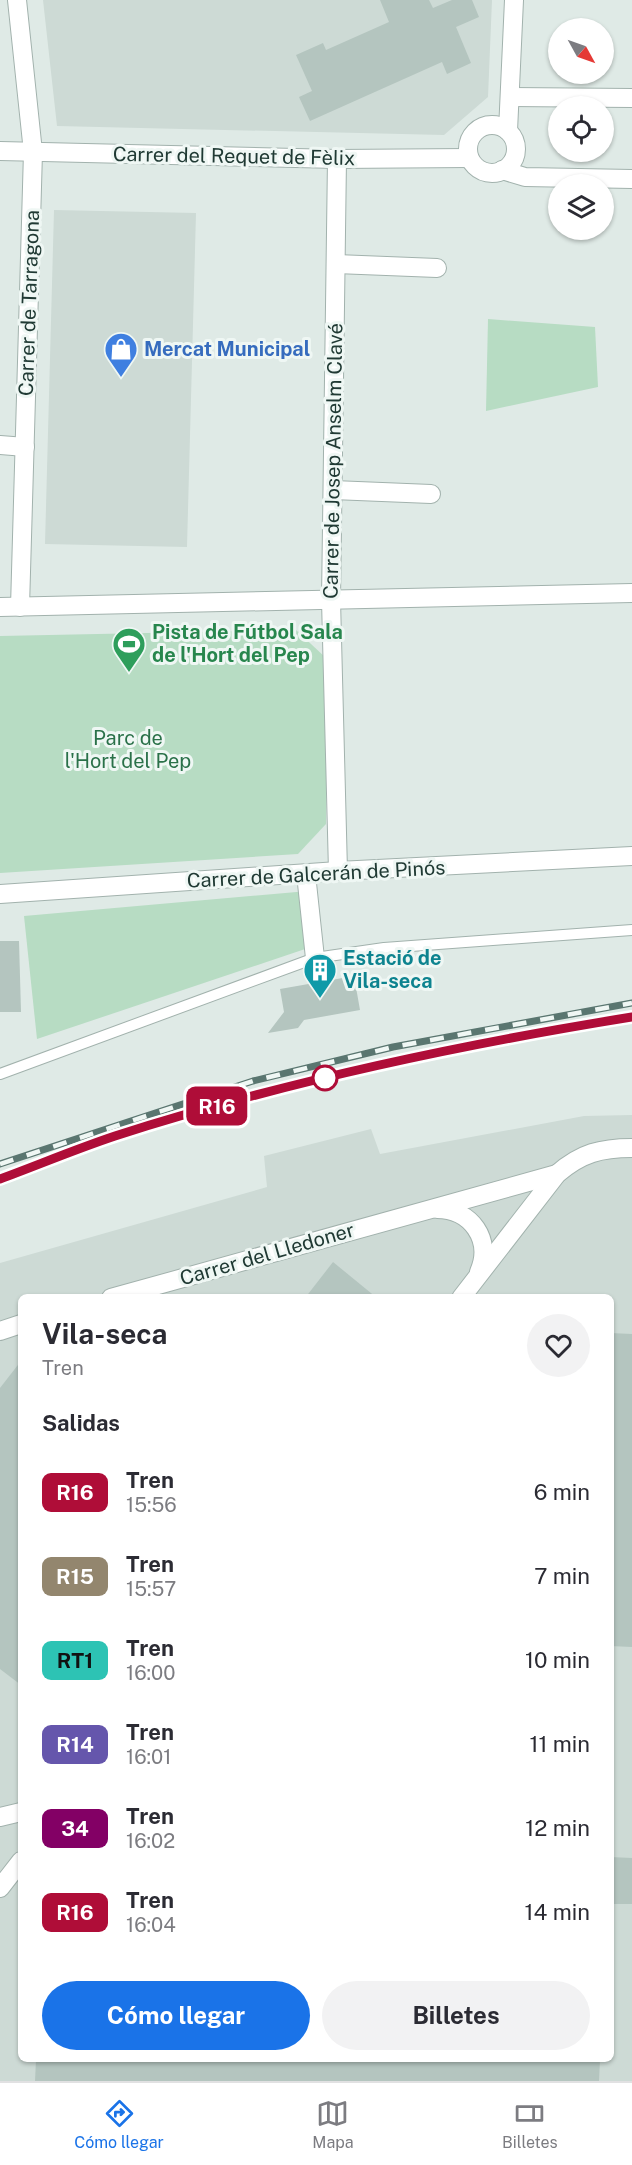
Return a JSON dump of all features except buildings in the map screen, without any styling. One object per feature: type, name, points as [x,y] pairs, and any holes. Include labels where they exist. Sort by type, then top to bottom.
[{"type":"street","name":"Carrer de Tarragona","points":[[17,0],[33,152],[20,607]]},
{"type":"street","points":[[508,131],[514,0]]},
{"type":"street","points":[[510,97],[632,98]]},
{"type":"street","points":[[502,170],[508,166],[516,152],[513,137],[508,131],[494,124],[478,129],[469,142],[469,158],[473,165],[487,172],[502,170],[525,177],[632,179]]},
{"type":"street","name":"Carrer del Requet de Fèlix","points":[[0,151],[337,159],[469,158]]},
{"type":"street","name":"Carrer de Josep Anselm Clavé","points":[[337,159],[331,600],[338,871]]},
{"type":"street","points":[[336,264],[437,268]]},
{"type":"street","points":[[0,445],[25,447]]},
{"type":"street","points":[[333,490],[431,494]]},
{"type":"street","points":[[0,608],[632,593]]},
{"type":"street","name":"Carrer de Galcerán de Pinós","points":[[0,894],[338,871],[632,856]]},
{"type":"street","points":[[306,874],[315,958]]},
{"type":"street","points":[[464,1294],[557,1174],[573,1160],[592,1151],[632,1148]]},
{"type":"street","name":"Carrer del Lledoner","points":[[125,1294],[557,1174]]},
{"type":"street","name":"Carrer del Lledoner","points":[[423,1210],[454,1210],[476,1227],[484,1252],[477,1276]]},
{"type":"street","points":[[0,1331],[18,1325]]},
{"type":"street","points":[[0,1817],[18,1813]]},
{"type":"street","points":[[0,1888],[18,1865]]},
{"type":"lane","points":[[0,1074],[315,958],[384,948],[632,930]]},
{"type":"shaded area","points":[[43,0],[492,0],[488,97],[444,135],[57,126]]},
{"type":"shaded area","name":"Mercat Municipal","points":[[54,210],[196,213],[187,547],[45,544]]},
{"type":"shaded area","points":[[632,1115],[632,2081],[0,2081],[0,1263],[267,1187],[264,1156],[371,1129],[380,1154],[584,1116]]},
{"type":"green space","points":[[488,319],[595,327],[598,387],[486,411]]},
{"type":"green space","name":"Parc de l'Hort del Pep","points":[[296,630],[326,658],[326,824],[298,854],[0,873],[0,636]]},
{"type":"green space","points":[[308,891],[314,946],[37,1039],[24,916]]},
{"type":"railway","points":[[0,1164],[253,1081],[393,1047],[632,1003]]},
{"type":"railway","points":[[0,1179],[115,1136],[307,1082],[436,1053],[632,1017]]},
{"type":"train","name":"R16","points":[[0,1179],[114,1137],[260,1093],[546,1031],[632,1017]]},
{"type":"place","name":"Mercat Municipal","points":[[121,378]]},
{"type":"place","name":"Pista de Fútbol Sala de l'Hort del Pep","points":[[129,673]]},
{"type":"place","name":"Estació de Vila-seca","points":[[320,999]]}]
